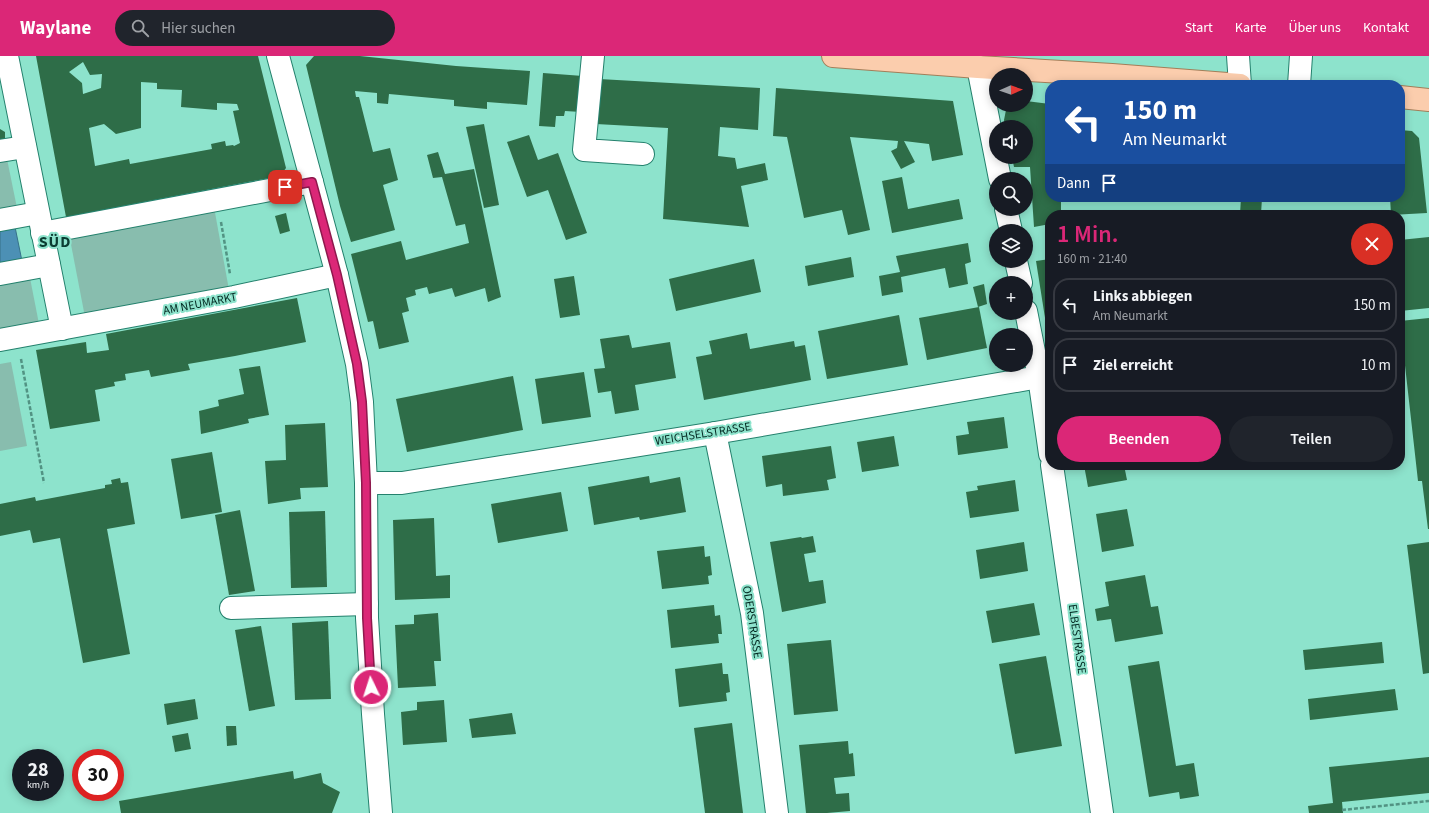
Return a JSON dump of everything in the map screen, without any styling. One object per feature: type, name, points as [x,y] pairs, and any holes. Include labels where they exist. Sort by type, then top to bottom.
[{"type":"main road","points":[[833,56],[871,57],[978,68],[1173,80]]},
{"type":"main road","points":[[1405,98],[1429,100]]},
{"type":"street","points":[[7,56],[62,328]]},
{"type":"street","points":[[278,56],[337,275],[357,364],[362,402],[366,483],[366,604],[381,813]]},
{"type":"street","points":[[593,56],[584,150],[643,154]]},
{"type":"street","points":[[1238,56],[1240,80]]},
{"type":"street","points":[[1299,80],[1301,56]]},
{"type":"street","points":[[978,68],[999,172]]},
{"type":"street","points":[[0,152],[25,147]]},
{"type":"street","points":[[0,220],[71,227],[312,182]]},
{"type":"street","points":[[0,274],[49,265]]},
{"type":"street","name":"AM NEUMARKT","points":[[9,339],[234,297],[337,275]]},
{"type":"street","points":[[1028,320],[1039,377],[1045,419]]},
{"type":"street","name":"WEICHSELSTRASSE","points":[[366,483],[402,483],[715,433],[1039,377]]},
{"type":"street","name":"ODERSTRASSE","points":[[715,433],[752,613],[777,813]]},
{"type":"street","name":"ELBESTRASSE","points":[[1053,470],[1102,813]]},
{"type":"street","points":[[231,608],[366,604]]},
{"type":"path","points":[[217,200],[234,297]]},
{"type":"path","points":[[9,339],[44,483]]},
{"type":"path","points":[[1342,810],[1429,801]]},
{"type":"shaded area","points":[[7,159],[17,208],[0,211],[0,161]]},
{"type":"shaded area","points":[[214,207],[229,290],[85,317],[69,234]]},
{"type":"shaded area","points":[[14,222],[23,266],[0,270],[0,225]]},
{"type":"shaded area","points":[[30,278],[39,324],[0,332],[0,284]]},
{"type":"shaded area","points":[[11,362],[27,446],[0,451],[0,364]]},
{"type":"building","points":[[36,56],[258,56],[286,168],[280,176],[66,217]],"holes":[[[83,62],[90,75],[102,74],[101,88],[83,94],[82,83],[69,72]],[[141,82],[157,83],[157,89],[182,90],[181,107],[217,110],[217,103],[237,104],[239,110],[233,111],[240,143],[234,146],[226,146],[225,141],[211,144],[212,149],[130,164],[129,159],[95,166],[89,128],[104,124],[116,134],[141,128]]]},
{"type":"building","points":[[314,56],[360,56],[456,66],[530,71],[527,105],[487,102],[487,109],[454,106],[454,100],[389,94],[388,104],[377,103],[377,93],[355,91],[356,97],[359,97],[373,152],[390,148],[398,180],[383,185],[395,230],[351,242],[340,206],[306,65]]},
{"type":"building","points":[[543,73],[583,76],[581,112],[565,111],[564,116],[556,116],[555,127],[539,126]]},
{"type":"building","points":[[599,79],[760,88],[758,130],[720,127],[718,156],[735,158],[737,169],[765,163],[768,180],[741,186],[749,227],[663,219],[668,128],[596,124]]},
{"type":"building","points":[[776,88],[953,101],[963,155],[932,161],[929,144],[904,141],[915,162],[901,169],[891,151],[897,148],[898,141],[850,137],[870,230],[848,235],[842,210],[804,218],[787,137],[773,136]]},
{"type":"building","points":[[1033,102],[1045,103],[1045,202],[1061,202],[1061,210],[1045,210],[1045,225],[1034,227],[1033,172],[1030,172],[1030,167],[1014,167],[1013,164],[1033,164],[1033,120],[1004,120],[1006,112],[1033,112]]},
{"type":"building","points":[[484,124],[499,205],[484,208],[466,127]]},
{"type":"building","points":[[0,129],[5,132],[5,139],[1,141],[0,141]]},
{"type":"building","points":[[1405,130],[1412,131],[1419,138],[1427,213],[1405,214],[1405,210],[1391,210],[1390,202],[1405,202]]},
{"type":"building","points":[[529,135],[538,160],[558,153],[587,233],[566,240],[548,190],[527,197],[507,142]]},
{"type":"building","points":[[438,152],[445,174],[474,169],[501,297],[488,302],[485,288],[455,297],[452,288],[429,294],[427,287],[415,290],[416,295],[406,298],[409,311],[402,313],[409,342],[379,349],[373,321],[368,322],[351,254],[401,241],[406,260],[469,243],[465,224],[456,226],[442,177],[433,178],[427,155]]},
{"type":"building","points":[[902,177],[908,209],[959,199],[963,219],[892,233],[882,181]]},
{"type":"building","points":[[1241,202],[1262,202],[1261,210],[1240,210]]},
{"type":"building","points":[[286,213],[290,231],[280,234],[275,216]]},
{"type":"building","points":[[1429,237],[1429,308],[1405,310],[1405,239]]},
{"type":"building","points":[[968,243],[971,262],[965,264],[968,284],[949,288],[945,268],[901,277],[903,292],[882,296],[879,276],[900,272],[896,256]]},
{"type":"building","points":[[851,257],[854,277],[808,286],[805,266]]},
{"type":"building","points":[[754,259],[761,292],[676,311],[669,279]]},
{"type":"building","points":[[1045,260],[1045,318],[1036,261]]},
{"type":"building","points":[[574,276],[580,315],[560,318],[554,279]]},
{"type":"building","points":[[984,284],[987,304],[978,307],[973,287]]},
{"type":"building","points":[[297,298],[306,342],[188,364],[190,370],[151,377],[149,370],[125,374],[126,380],[114,382],[115,386],[95,390],[100,421],[50,429],[36,350],[86,342],[87,353],[109,350],[106,334]]},
{"type":"building","points":[[979,307],[987,348],[927,360],[919,318]]},
{"type":"building","points":[[899,315],[908,365],[827,379],[818,331]]},
{"type":"building","points":[[1429,318],[1429,529],[1422,481],[1418,481],[1405,365],[1405,320]]},
{"type":"building","points":[[747,333],[750,349],[794,341],[795,347],[805,345],[811,380],[704,400],[696,357],[712,354],[709,341]]},
{"type":"building","points":[[629,335],[632,348],[670,342],[676,378],[635,385],[639,410],[615,414],[611,391],[598,393],[594,369],[605,368],[600,339]]},
{"type":"building","points":[[260,366],[269,415],[248,419],[249,423],[201,434],[199,411],[219,406],[218,400],[244,394],[239,369]]},
{"type":"building","points":[[584,372],[591,417],[542,424],[535,379]]},
{"type":"building","points":[[513,376],[523,430],[407,452],[396,399]]},
{"type":"building","points":[[1004,417],[1008,448],[958,455],[956,436],[969,434],[967,422]]},
{"type":"building","points":[[325,423],[328,487],[300,488],[301,499],[268,504],[265,461],[286,460],[285,425]]},
{"type":"building","points":[[894,436],[899,466],[862,472],[857,442]]},
{"type":"building","points":[[831,446],[836,478],[827,480],[829,490],[783,496],[782,484],[766,487],[762,456]]},
{"type":"building","points":[[212,452],[222,512],[181,519],[171,459]]},
{"type":"building","points":[[1085,470],[1125,470],[1127,480],[1088,487]]},
{"type":"building","points":[[649,476],[650,483],[680,477],[686,512],[640,520],[639,517],[594,525],[588,487]]},
{"type":"building","points":[[120,478],[121,483],[128,482],[135,524],[107,529],[130,654],[83,663],[60,538],[33,543],[30,530],[0,536],[0,504],[35,497],[36,501],[105,488],[105,485],[112,484],[111,480]]},
{"type":"building","points":[[1015,480],[1019,511],[970,518],[966,492],[978,490],[977,486]]},
{"type":"building","points":[[561,492],[568,531],[498,543],[491,504]]},
{"type":"building","points":[[1127,509],[1134,546],[1102,552],[1096,514]]},
{"type":"building","points":[[240,510],[255,591],[229,595],[215,515]]},
{"type":"building","points":[[325,511],[327,587],[291,588],[289,512]]},
{"type":"building","points":[[434,518],[436,576],[450,575],[450,598],[395,600],[393,520]]},
{"type":"building","points":[[813,536],[816,552],[804,554],[809,582],[823,580],[826,603],[782,612],[770,542]]},
{"type":"building","points":[[1024,542],[1028,571],[980,579],[976,550]]},
{"type":"building","points":[[1429,542],[1429,673],[1423,674],[1407,545]]},
{"type":"building","points":[[704,546],[705,557],[710,556],[712,575],[708,576],[709,584],[662,589],[657,551]]},
{"type":"building","points":[[1145,575],[1151,607],[1158,606],[1163,634],[1115,642],[1111,619],[1097,621],[1095,609],[1109,606],[1105,582]]},
{"type":"building","points":[[1034,603],[1040,635],[992,643],[986,611]]},
{"type":"building","points":[[714,605],[715,616],[720,615],[722,634],[718,634],[719,643],[671,648],[667,610]]},
{"type":"building","points":[[438,613],[441,661],[434,661],[436,686],[398,688],[395,625],[414,624],[414,615]]},
{"type":"building","points":[[328,621],[331,699],[295,700],[292,623]]},
{"type":"building","points":[[261,626],[275,706],[249,711],[235,630]]},
{"type":"building","points":[[831,640],[838,711],[794,715],[787,644]]},
{"type":"building","points":[[1382,642],[1384,663],[1305,670],[1303,650]]},
{"type":"building","points":[[1046,656],[1062,746],[1015,754],[999,664]]},
{"type":"building","points":[[1159,661],[1176,766],[1194,763],[1199,796],[1180,799],[1179,792],[1149,797],[1128,666]]},
{"type":"building","points":[[722,663],[723,674],[728,674],[730,692],[726,693],[727,701],[679,707],[675,669]]},
{"type":"building","points":[[1395,689],[1398,710],[1310,720],[1308,699]]},
{"type":"building","points":[[195,699],[198,719],[167,725],[164,704]]},
{"type":"building","points":[[444,700],[447,742],[403,745],[401,712],[417,710],[417,702]]},
{"type":"building","points":[[512,713],[516,734],[472,738],[469,719]]},
{"type":"building","points":[[732,723],[743,813],[705,813],[694,728]]},
{"type":"building","points":[[226,726],[236,726],[237,745],[227,746]]},
{"type":"building","points":[[188,733],[191,749],[175,752],[172,736]]},
{"type":"building","points":[[848,741],[849,754],[853,753],[855,776],[834,778],[836,794],[849,793],[850,811],[806,813],[799,745]]},
{"type":"building","points":[[1429,757],[1429,793],[1342,802],[1343,813],[1309,813],[1308,806],[1333,803],[1329,767]]},
{"type":"building","points":[[293,771],[294,779],[321,773],[323,783],[340,792],[332,813],[121,813],[119,801]]},
{"type":"district","name":"SÜD","points":[[55,242]]},
{"type":"route","points":[[285,187],[312,182],[337,275],[357,364],[362,402],[366,483],[367,618],[371,687]]}]
